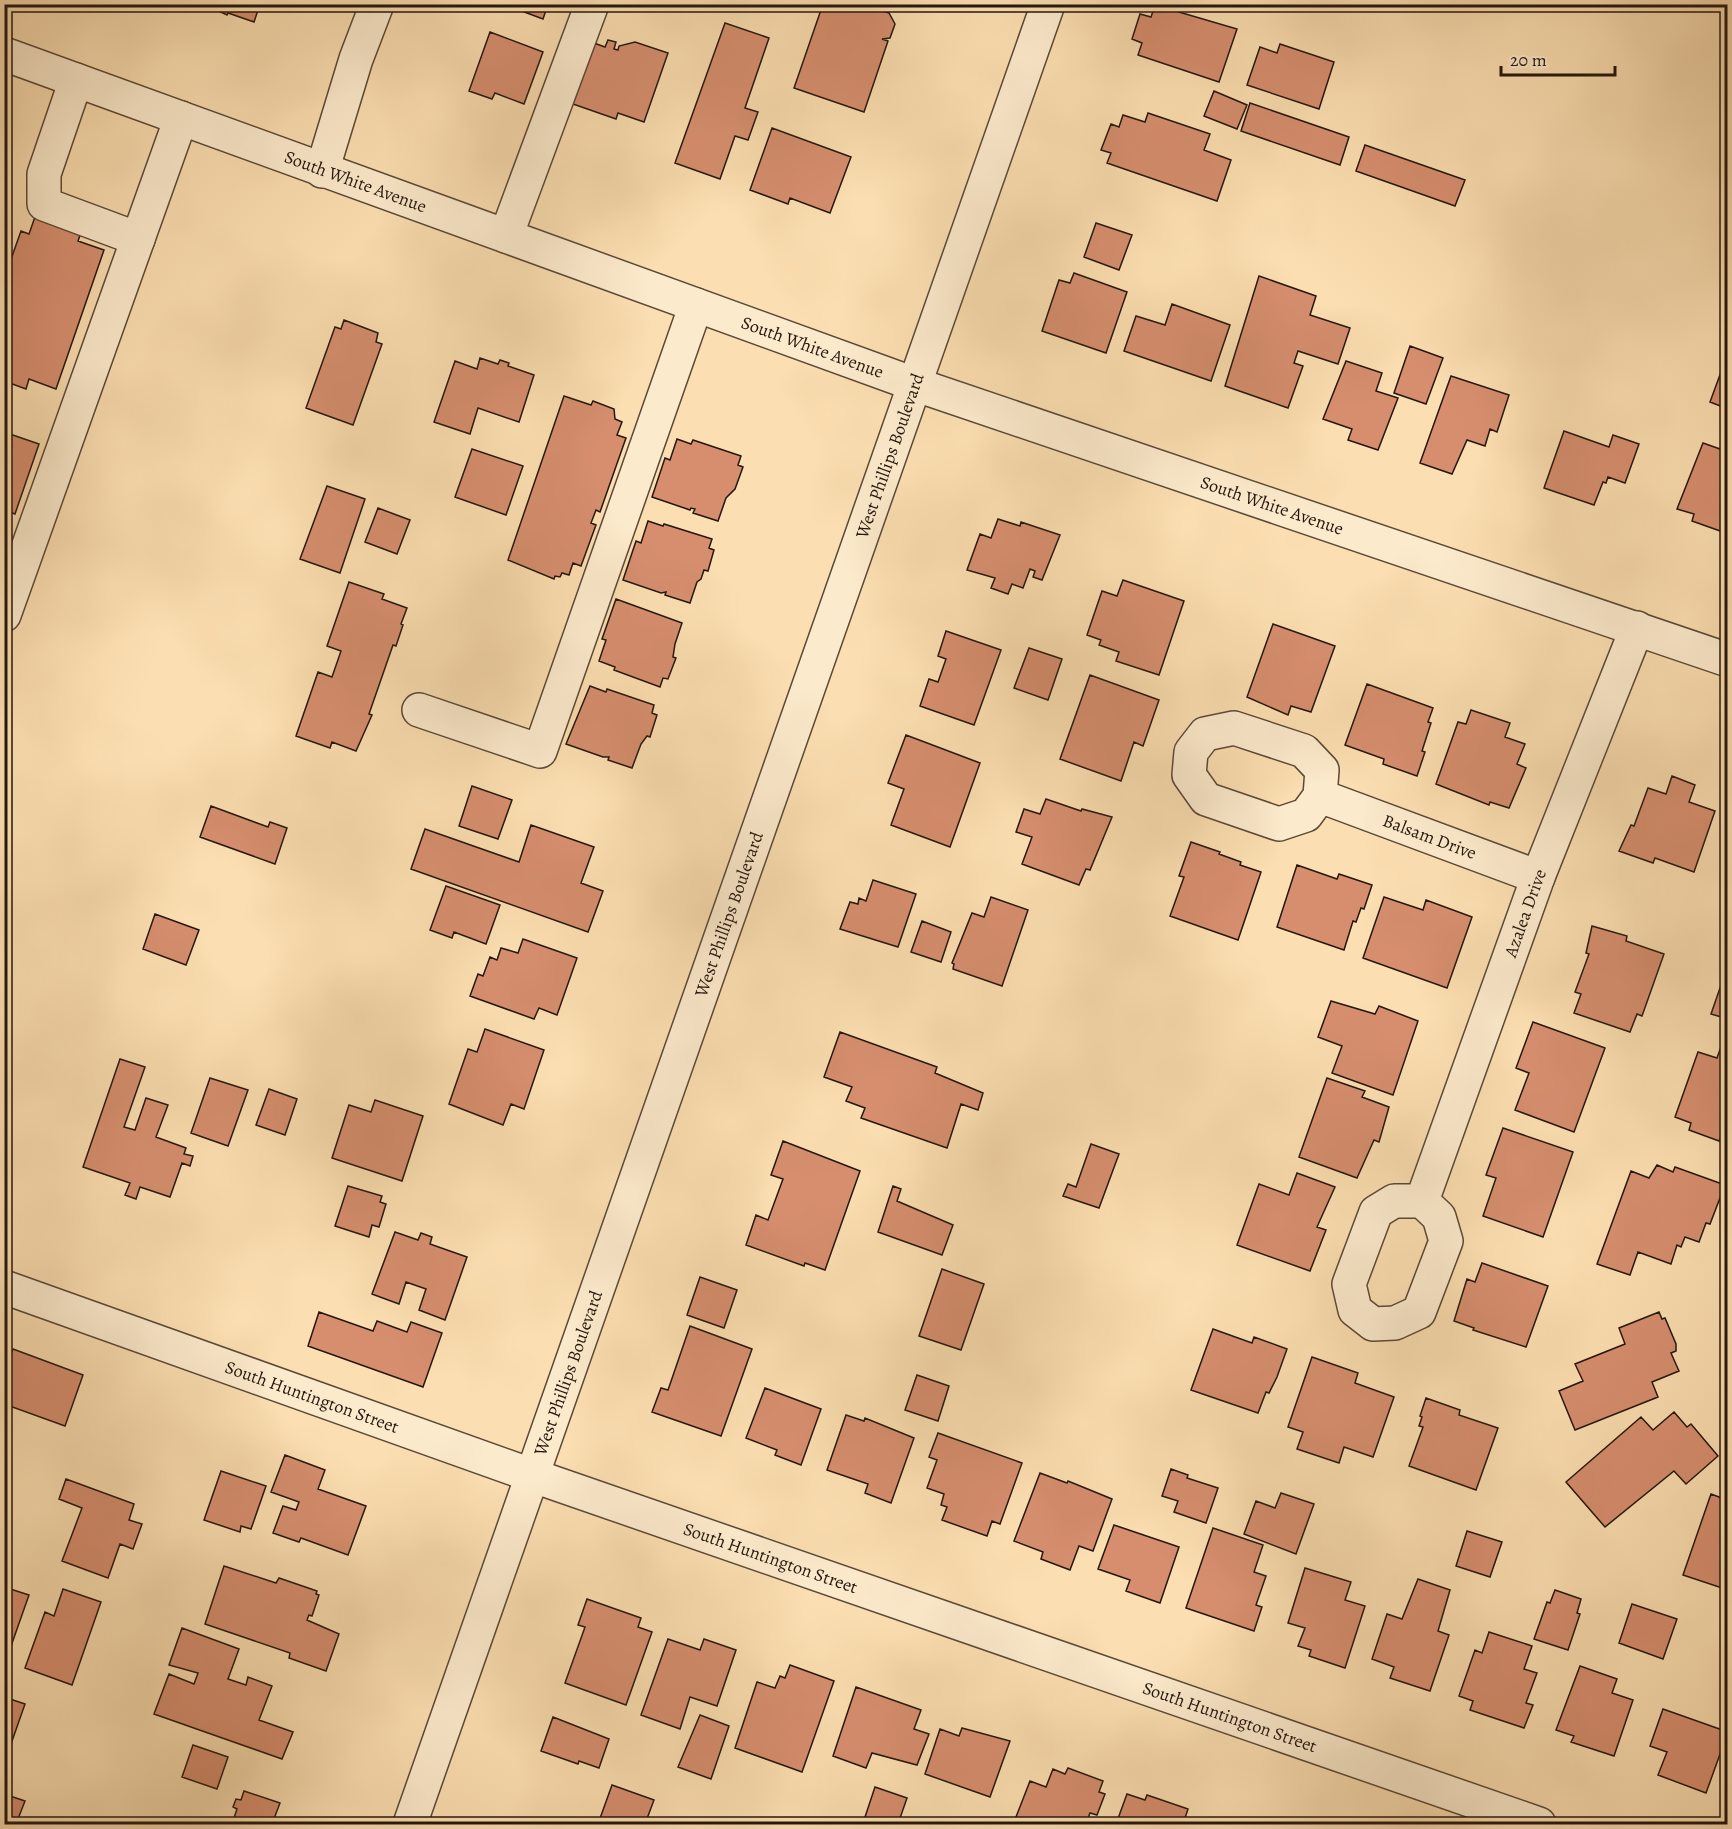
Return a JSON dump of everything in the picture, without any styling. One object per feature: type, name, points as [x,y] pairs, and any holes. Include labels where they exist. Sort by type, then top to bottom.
[{"type":"street","points":[[322,171],[356,59],[377,4]]},
{"type":"street","points":[[506,236],[592,4]]},
{"type":"street","name":"West Phillips Boulevard","points":[[410,1824],[1048,4]]},
{"type":"street","name":"South White Avenue","points":[[4,54],[914,384],[1728,660]]},
{"type":"street","points":[[75,80],[44,174],[44,204],[138,239]]},
{"type":"street","points":[[4,615],[181,118]]},
{"type":"street","points":[[419,710],[540,751],[696,305]]},
{"type":"street","name":"Azalea Drive","points":[[1422,1202],[1538,877],[1637,628]]},
{"type":"street","name":"Balsam Drive","points":[[1320,796],[1538,877]]},
{"type":"street","name":"South Huntington Street","points":[[4,1287],[531,1475],[1539,1824]]},
{"type":"building","points":[[204,4],[260,4],[254,22],[228,13],[227,15]]},
{"type":"building","points":[[503,4],[548,4],[543,19]]},
{"type":"building","points":[[823,4],[859,4],[889,13],[895,24],[890,38],[882,39],[888,41],[864,112],[794,88]]},
{"type":"building","points":[[1155,5],[1237,29],[1219,82],[1138,55],[1142,43],[1132,39],[1140,14],[1151,17]]},
{"type":"building","points":[[725,23],[769,38],[745,108],[758,112],[748,140],[735,136],[720,179],[675,163]]},
{"type":"building","points":[[490,32],[543,52],[524,104],[495,93],[492,99],[469,91]]},
{"type":"building","points":[[608,40],[616,42],[614,49],[618,50],[619,46],[635,42],[668,53],[644,122],[618,113],[616,119],[573,104],[594,43],[605,47]]},
{"type":"building","points":[[1280,44],[1334,62],[1319,109],[1247,85],[1260,47],[1277,53]]},
{"type":"building","points":[[1214,91],[1247,105],[1237,129],[1204,116]]},
{"type":"building","points":[[1250,103],[1349,137],[1340,165],[1241,131]]},
{"type":"building","points":[[1148,113],[1210,134],[1204,150],[1231,160],[1217,201],[1107,163],[1111,153],[1101,150],[1111,124],[1119,127],[1123,115],[1145,122]]},
{"type":"building","points":[[772,128],[851,157],[830,213],[790,198],[788,204],[750,190]]},
{"type":"building","points":[[1365,145],[1465,180],[1455,206],[1356,171]]},
{"type":"building","points":[[36,214],[82,230],[78,241],[104,250],[56,389],[29,379],[26,389],[4,381],[4,279],[21,231],[29,234]]},
{"type":"building","points":[[1096,223],[1132,235],[1119,270],[1084,257]]},
{"type":"building","points":[[1074,273],[1127,292],[1106,353],[1042,331],[1059,280],[1070,283]]},
{"type":"building","points":[[1259,276],[1316,296],[1310,315],[1350,328],[1338,364],[1298,351],[1294,363],[1303,366],[1288,408],[1225,386]]},
{"type":"building","points":[[1172,304],[1230,325],[1211,381],[1124,351],[1136,316],[1165,325]]},
{"type":"building","points":[[344,320],[378,333],[376,342],[382,344],[353,425],[306,408],[335,327],[341,329]]},
{"type":"building","points":[[1410,346],[1443,358],[1426,404],[1394,393]]},
{"type":"building","points":[[1728,353],[1728,409],[1710,402]]},
{"type":"building","points":[[480,358],[498,364],[500,360],[509,363],[508,366],[534,375],[519,422],[478,408],[470,434],[434,422],[455,361],[477,369]]},
{"type":"building","points":[[1346,361],[1382,373],[1376,391],[1398,398],[1378,450],[1348,440],[1352,429],[1323,419]]},
{"type":"building","points":[[1451,376],[1509,395],[1497,432],[1490,429],[1485,446],[1467,440],[1452,474],[1420,463]]},
{"type":"building","points":[[564,396],[591,405],[593,401],[614,409],[615,419],[622,422],[617,435],[626,438],[600,512],[596,510],[591,523],[596,525],[581,566],[573,563],[569,575],[562,573],[560,577],[555,576],[554,579],[508,560]]},
{"type":"building","points":[[1564,431],[1609,447],[1613,435],[1639,444],[1625,483],[1608,477],[1606,483],[1603,482],[1594,505],[1544,488]]},
{"type":"building","points":[[4,432],[39,444],[15,514],[4,510]]},
{"type":"building","points":[[1725,435],[1728,436],[1728,520],[1723,532],[1692,521],[1694,514],[1677,509],[1703,443],[1720,449]]},
{"type":"building","points":[[677,439],[691,444],[693,440],[741,456],[738,465],[743,467],[735,489],[726,498],[718,521],[693,513],[695,509],[690,510],[652,497],[665,458],[670,460]]},
{"type":"building","points":[[472,449],[523,466],[506,515],[455,497]]},
{"type":"building","points":[[327,486],[365,499],[340,573],[300,559]]},
{"type":"building","points":[[378,508],[410,520],[397,554],[365,542]]},
{"type":"building","points":[[998,519],[1020,526],[1021,522],[1060,535],[1042,580],[1033,577],[1035,571],[1030,569],[1023,588],[1012,584],[1008,594],[991,588],[995,578],[967,570],[980,534],[991,538]]},
{"type":"building","points":[[648,521],[712,539],[709,548],[714,550],[708,571],[704,570],[701,579],[697,582],[690,603],[665,595],[666,592],[661,593],[623,580],[636,541],[641,543]]},
{"type":"building","points":[[1123,580],[1184,601],[1159,675],[1116,661],[1119,652],[1099,645],[1101,640],[1087,635],[1102,591],[1117,596]]},
{"type":"building","points":[[349,582],[384,594],[382,599],[407,608],[396,646],[393,645],[369,714],[372,715],[356,751],[332,742],[330,748],[296,736],[318,672],[332,677],[341,651],[327,646]]},
{"type":"building","points":[[616,599],[682,623],[675,644],[673,657],[676,658],[668,679],[663,678],[660,687],[614,670],[615,667],[599,661],[606,640],[602,639]]},
{"type":"building","points":[[1273,624],[1335,646],[1311,712],[1291,706],[1288,715],[1247,697]]},
{"type":"building","points":[[946,631],[1001,650],[974,725],[920,706],[929,679],[938,682],[946,659],[938,656]]},
{"type":"building","points":[[1029,648],[1062,659],[1048,700],[1014,688]]},
{"type":"building","points":[[1090,675],[1159,700],[1143,746],[1134,742],[1121,781],[1060,759]]},
{"type":"building","points":[[1367,684],[1433,708],[1422,751],[1425,752],[1417,776],[1383,764],[1384,759],[1345,745]]},
{"type":"building","points":[[590,686],[606,692],[607,689],[654,705],[652,713],[657,715],[650,737],[647,736],[641,744],[632,768],[608,760],[609,757],[566,744]]},
{"type":"building","points":[[1471,710],[1510,723],[1505,737],[1525,744],[1517,764],[1526,768],[1509,808],[1490,802],[1489,805],[1436,784],[1458,722],[1466,724]]},
{"type":"building","points":[[906,735],[980,763],[950,847],[891,825],[904,789],[888,783]]},
{"type":"building","points":[[1672,776],[1695,785],[1689,802],[1715,811],[1694,872],[1655,858],[1653,863],[1619,851],[1631,825],[1634,826],[1648,788],[1666,794]]},
{"type":"building","points":[[472,786],[512,800],[498,839],[459,826]]},
{"type":"building","points":[[1046,799],[1081,811],[1082,809],[1112,817],[1090,870],[1086,869],[1079,885],[1022,864],[1032,837],[1016,832],[1024,809],[1040,814]]},
{"type":"building","points":[[211,806],[268,827],[270,822],[287,828],[275,864],[200,837]]},
{"type":"building","points":[[531,825],[594,847],[581,883],[603,891],[588,932],[411,869],[425,829],[519,862]]},
{"type":"building","points":[[1191,842],[1220,852],[1219,854],[1241,862],[1240,865],[1261,872],[1238,940],[1170,916],[1184,877],[1179,876]]},
{"type":"building","points":[[1297,865],[1337,879],[1339,874],[1372,885],[1364,909],[1361,908],[1356,922],[1353,921],[1344,950],[1277,927]]},
{"type":"building","points":[[873,880],[916,894],[898,947],[840,929],[850,902],[858,904],[859,898],[866,901]]},
{"type":"building","points":[[446,886],[500,905],[486,944],[454,932],[452,938],[430,930]]},
{"type":"building","points":[[991,897],[1028,910],[1002,986],[953,969],[954,964],[952,963],[972,913],[984,917]]},
{"type":"building","points":[[1384,897],[1423,910],[1426,900],[1472,917],[1447,988],[1363,958]]},
{"type":"building","points":[[155,914],[199,930],[186,965],[143,949]]},
{"type":"building","points":[[922,921],[951,932],[941,962],[911,952]]},
{"type":"building","points":[[1592,926],[1627,936],[1626,941],[1664,954],[1642,1016],[1637,1014],[1630,1032],[1574,1013],[1581,994],[1575,992],[1589,954],[1586,953]]},
{"type":"building","points":[[523,939],[577,958],[557,1015],[539,1008],[534,1019],[470,996],[478,974],[483,976],[490,957],[497,960],[501,948],[518,953]]},
{"type":"building","points":[[1728,965],[1728,1019],[1711,1014]]},
{"type":"building","points":[[1331,1001],[1375,1014],[1379,1006],[1418,1021],[1393,1095],[1332,1073],[1342,1046],[1318,1037]]},
{"type":"building","points":[[1533,1022],[1605,1048],[1574,1132],[1515,1110],[1529,1073],[1516,1068]]},
{"type":"building","points":[[485,1029],[544,1050],[524,1109],[511,1104],[503,1125],[449,1104],[468,1049],[477,1052]]},
{"type":"building","points":[[840,1032],[937,1067],[935,1073],[983,1093],[978,1110],[961,1104],[947,1148],[861,1118],[865,1108],[846,1101],[852,1087],[824,1077]]},
{"type":"building","points":[[1722,1044],[1728,1046],[1728,1122],[1719,1141],[1689,1130],[1691,1123],[1675,1117],[1698,1052],[1717,1058]]},
{"type":"building","points":[[120,1059],[145,1067],[124,1127],[135,1130],[146,1098],[168,1105],[156,1137],[186,1148],[184,1154],[193,1156],[190,1166],[182,1163],[170,1197],[140,1187],[136,1199],[125,1195],[130,1183],[83,1167]]},
{"type":"building","points":[[210,1078],[248,1090],[228,1146],[191,1133]]},
{"type":"building","points":[[1327,1078],[1365,1091],[1362,1097],[1389,1107],[1379,1142],[1374,1140],[1357,1178],[1299,1157]]},
{"type":"building","points":[[269,1089],[297,1099],[285,1135],[256,1125]]},
{"type":"building","points":[[375,1100],[423,1116],[402,1181],[332,1158],[349,1105],[371,1112]]},
{"type":"building","points":[[1503,1128],[1573,1152],[1543,1237],[1483,1216],[1496,1178],[1486,1175]]},
{"type":"building","points":[[783,1141],[860,1171],[825,1270],[805,1263],[804,1266],[746,1245],[756,1215],[768,1220],[783,1179],[771,1175]]},
{"type":"building","points":[[1091,1144],[1119,1154],[1099,1208],[1063,1196],[1068,1184],[1076,1187]]},
{"type":"building","points":[[1657,1165],[1673,1172],[1675,1167],[1725,1185],[1710,1224],[1706,1223],[1699,1242],[1685,1237],[1681,1247],[1677,1245],[1671,1264],[1638,1252],[1630,1275],[1597,1264],[1631,1171],[1649,1178]]},
{"type":"building","points":[[1297,1173],[1335,1187],[1317,1227],[1326,1230],[1310,1271],[1237,1245],[1259,1184],[1289,1195]]},
{"type":"building","points":[[348,1186],[382,1196],[380,1202],[386,1204],[379,1227],[372,1225],[369,1237],[335,1226]]},
{"type":"building","points":[[893,1186],[901,1189],[897,1201],[953,1225],[942,1255],[878,1232]]},
{"type":"building","points":[[395,1232],[418,1240],[421,1233],[432,1237],[430,1244],[467,1257],[445,1320],[419,1310],[426,1289],[406,1282],[399,1304],[372,1294]]},
{"type":"building","points":[[1482,1263],[1548,1286],[1526,1347],[1473,1330],[1474,1328],[1454,1321],[1467,1279],[1475,1282]]},
{"type":"building","points":[[942,1269],[984,1284],[961,1350],[919,1336]]},
{"type":"building","points":[[700,1277],[737,1290],[724,1328],[687,1315]]},
{"type":"building","points":[[319,1312],[373,1331],[377,1321],[407,1332],[411,1322],[442,1333],[423,1387],[308,1346]]},
{"type":"building","points":[[1659,1312],[1662,1319],[1665,1318],[1676,1344],[1676,1351],[1671,1353],[1679,1371],[1652,1382],[1658,1397],[1575,1430],[1559,1391],[1583,1381],[1575,1364],[1625,1344],[1619,1328]]},
{"type":"building","points":[[690,1326],[752,1349],[721,1436],[652,1412],[661,1388],[668,1390]]},
{"type":"building","points":[[1213,1329],[1252,1343],[1254,1337],[1287,1349],[1277,1377],[1269,1393],[1266,1392],[1258,1413],[1191,1390]]},
{"type":"building","points":[[13,1349],[83,1375],[65,1426],[4,1404],[4,1371]]},
{"type":"building","points":[[1312,1357],[1358,1373],[1355,1383],[1394,1397],[1373,1457],[1344,1447],[1339,1463],[1297,1449],[1303,1432],[1288,1427]]},
{"type":"building","points":[[917,1375],[949,1386],[938,1421],[905,1410]]},
{"type":"building","points":[[765,1388],[821,1409],[801,1465],[775,1455],[777,1450],[746,1438]]},
{"type":"building","points":[[1426,1398],[1460,1410],[1459,1415],[1498,1428],[1476,1490],[1409,1466],[1423,1427],[1419,1426],[1422,1417],[1420,1416]]},
{"type":"building","points":[[1674,1412],[1687,1427],[1691,1424],[1718,1456],[1686,1484],[1674,1471],[1605,1527],[1566,1482],[1641,1417],[1653,1430]]},
{"type":"building","points":[[846,1415],[864,1421],[865,1418],[914,1438],[891,1503],[865,1493],[868,1484],[827,1470]]},
{"type":"building","points":[[938,1433],[1022,1463],[1000,1524],[992,1521],[987,1536],[942,1520],[947,1507],[941,1505],[944,1494],[927,1488],[937,1460],[929,1457]]},
{"type":"building","points":[[285,1455],[325,1470],[318,1489],[366,1506],[348,1555],[301,1538],[299,1542],[273,1533],[283,1506],[296,1510],[299,1502],[271,1492]]},
{"type":"building","points":[[1171,1469],[1188,1475],[1187,1478],[1218,1488],[1206,1523],[1174,1512],[1178,1501],[1162,1496]]},
{"type":"building","points":[[221,1471],[266,1486],[251,1529],[241,1526],[240,1532],[204,1520]]},
{"type":"building","points":[[1040,1473],[1067,1483],[1068,1481],[1112,1499],[1093,1551],[1079,1546],[1070,1570],[1041,1559],[1043,1552],[1014,1541]]},
{"type":"building","points":[[66,1479],[134,1504],[129,1520],[142,1524],[133,1549],[120,1544],[108,1578],[62,1561],[82,1508],[59,1499]]},
{"type":"building","points":[[1281,1493],[1314,1504],[1296,1554],[1244,1534],[1256,1501],[1275,1508]]},
{"type":"building","points":[[1711,1494],[1727,1500],[1728,1497],[1728,1590],[1683,1575]]},
{"type":"building","points":[[1114,1525],[1179,1547],[1160,1603],[1126,1591],[1130,1580],[1098,1569]]},
{"type":"building","points":[[1213,1528],[1263,1545],[1254,1572],[1266,1576],[1256,1605],[1262,1607],[1254,1631],[1186,1608]]},
{"type":"building","points":[[1467,1531],[1502,1542],[1490,1577],[1456,1566]]},
{"type":"building","points":[[224,1566],[276,1583],[279,1578],[317,1591],[316,1594],[319,1595],[312,1616],[309,1615],[307,1620],[339,1634],[326,1671],[289,1658],[290,1653],[205,1624]]},
{"type":"building","points":[[1305,1568],[1351,1582],[1345,1600],[1365,1606],[1345,1668],[1309,1656],[1311,1650],[1298,1646],[1305,1628],[1288,1623]]},
{"type":"building","points":[[1418,1579],[1450,1590],[1438,1631],[1449,1635],[1430,1691],[1390,1678],[1394,1667],[1372,1659],[1387,1614],[1402,1619]]},
{"type":"building","points":[[4,1587],[29,1595],[4,1666]]},
{"type":"building","points":[[63,1589],[101,1602],[72,1685],[25,1668],[45,1612],[54,1616]]},
{"type":"building","points":[[1555,1590],[1581,1599],[1577,1613],[1580,1614],[1568,1650],[1534,1639],[1547,1602],[1550,1603]]},
{"type":"building","points":[[587,1599],[641,1618],[638,1627],[652,1632],[626,1705],[565,1683],[585,1627],[578,1625]]},
{"type":"building","points":[[1632,1604],[1677,1619],[1663,1659],[1619,1643]]},
{"type":"building","points":[[182,1628],[239,1649],[228,1679],[246,1685],[248,1677],[272,1686],[259,1720],[293,1732],[282,1759],[154,1714],[169,1674],[194,1684],[198,1673],[169,1665]]},
{"type":"building","points":[[1489,1632],[1532,1646],[1524,1669],[1537,1673],[1526,1703],[1533,1705],[1524,1728],[1470,1710],[1473,1701],[1459,1696],[1475,1650],[1482,1653]]},
{"type":"building","points":[[668,1639],[700,1650],[704,1639],[736,1650],[717,1706],[690,1697],[680,1729],[641,1715]]},
{"type":"building","points":[[790,1665],[834,1681],[802,1772],[735,1748],[757,1682],[775,1688],[780,1676],[785,1678]]},
{"type":"building","points":[[1580,1666],[1617,1679],[1612,1693],[1633,1700],[1614,1756],[1571,1742],[1574,1736],[1556,1730]]},
{"type":"building","points":[[856,1687],[921,1710],[914,1729],[929,1734],[917,1765],[872,1753],[866,1768],[833,1756]]},
{"type":"building","points":[[4,1697],[25,1704],[4,1764]]},
{"type":"building","points":[[1663,1709],[1728,1732],[1706,1793],[1658,1775],[1667,1752],[1650,1746]]},
{"type":"building","points":[[700,1715],[729,1726],[711,1779],[678,1767]]},
{"type":"building","points":[[553,1717],[609,1739],[599,1768],[579,1761],[578,1764],[541,1751]]},
{"type":"building","points":[[962,1728],[1010,1741],[990,1797],[925,1774],[940,1729],[959,1736]]},
{"type":"building","points":[[193,1745],[228,1757],[217,1789],[182,1777]]},
{"type":"building","points":[[1068,1768],[1103,1781],[1099,1792],[1105,1794],[1097,1815],[1090,1813],[1086,1824],[1036,1824],[1016,1817],[1030,1781],[1046,1787],[1053,1769],[1065,1774]]},
{"type":"building","points":[[612,1785],[654,1800],[645,1824],[598,1824]]},
{"type":"building","points":[[875,1787],[907,1798],[898,1824],[863,1823]]},
{"type":"building","points":[[244,1791],[280,1803],[272,1824],[232,1824],[237,1809],[233,1807],[236,1799],[241,1800]]},
{"type":"building","points":[[4,1794],[25,1801],[16,1824],[4,1824]]},
{"type":"building","points":[[1127,1794],[1145,1800],[1147,1795],[1188,1809],[1183,1824],[1116,1824]]}]
